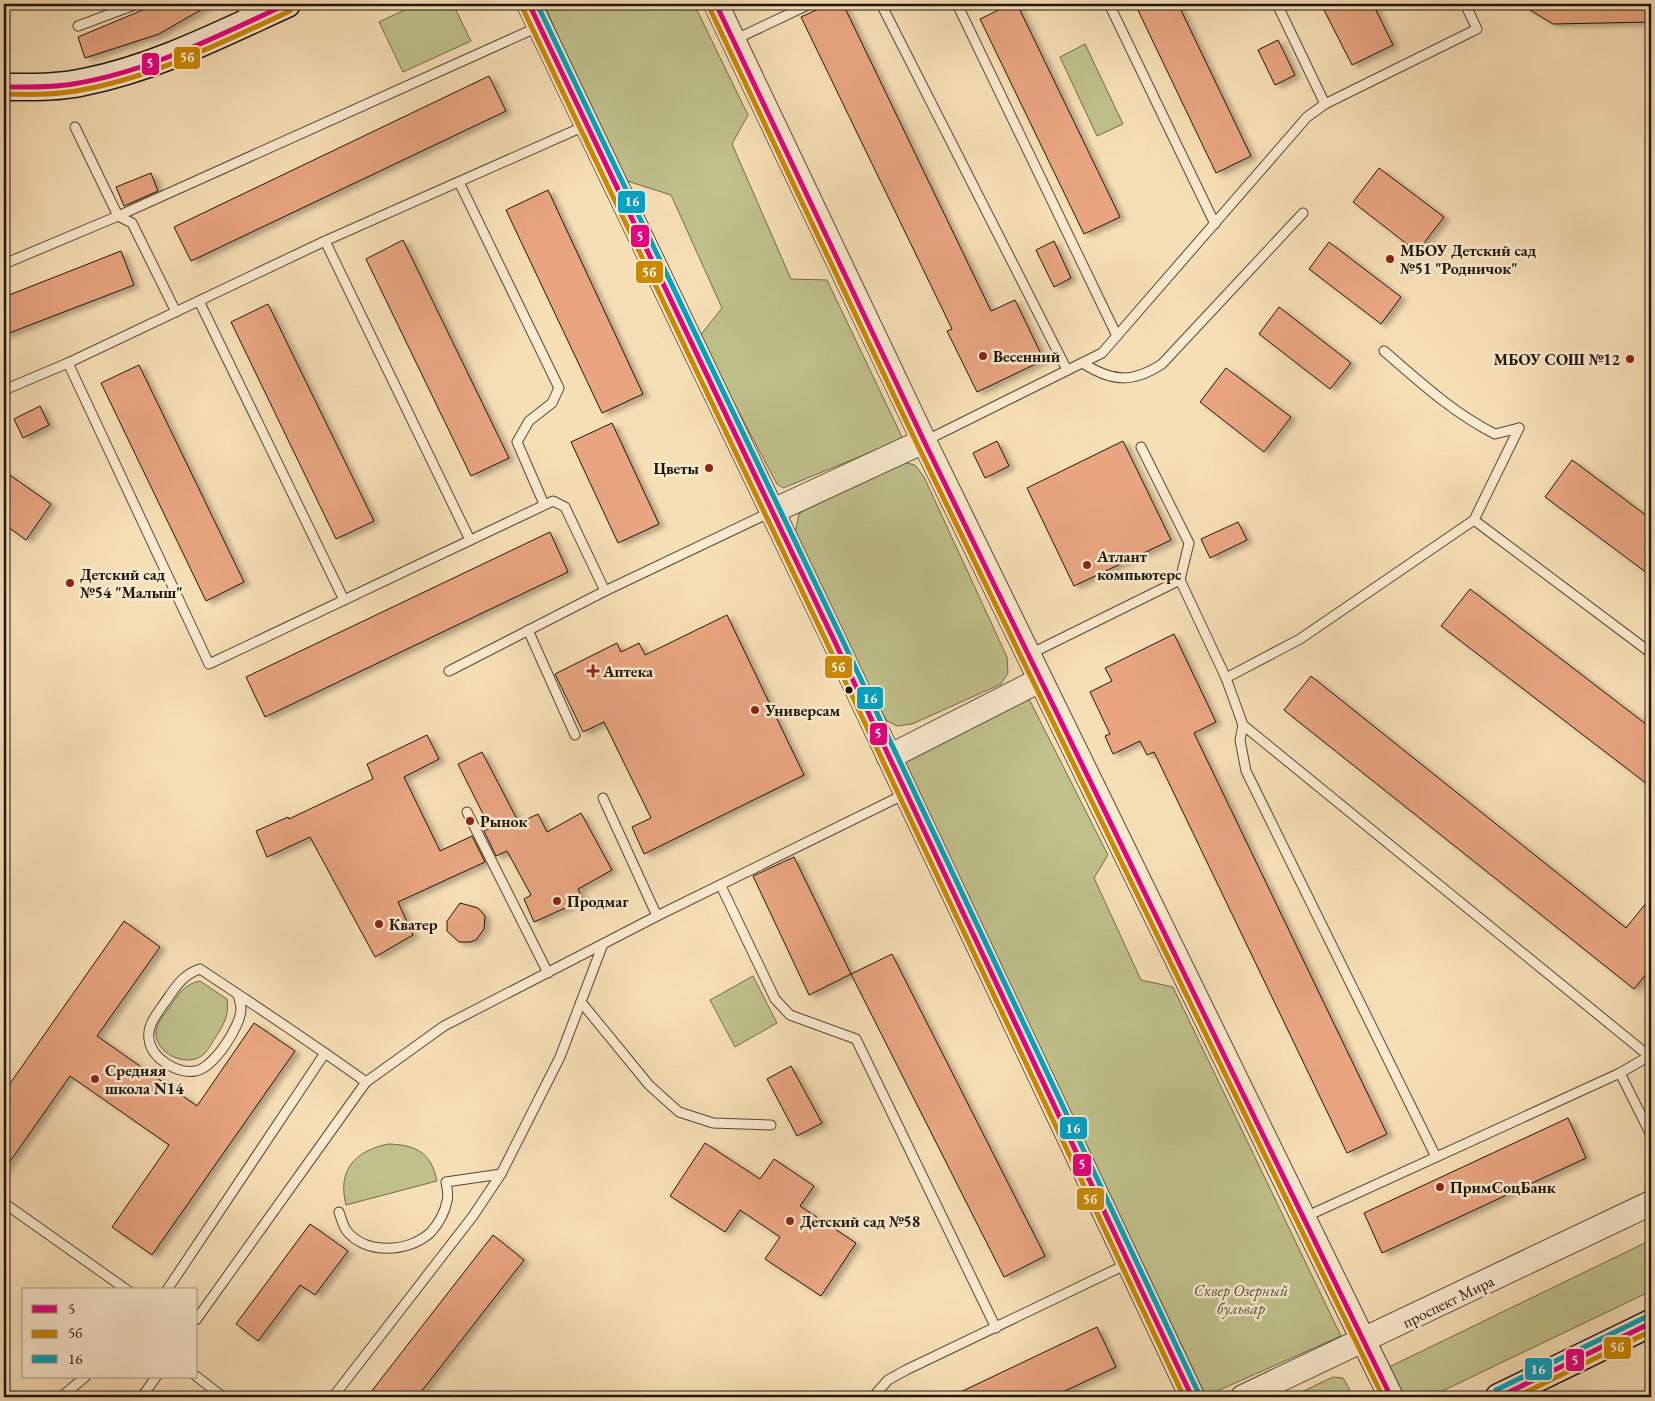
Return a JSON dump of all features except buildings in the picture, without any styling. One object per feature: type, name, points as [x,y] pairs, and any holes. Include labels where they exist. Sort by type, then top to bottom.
[{"type":"main road","points":[[4,87],[40,88],[82,82],[125,72],[245,12],[287,4]]},
{"type":"main road","points":[[1499,1397],[1651,1323]]},
{"type":"street","points":[[529,4],[889,757],[1127,1264],[1192,1397]]},
{"type":"street","points":[[716,4],[924,441],[1391,1397]]},
{"type":"street","points":[[771,512],[924,441]]},
{"type":"street","points":[[889,757],[1040,680]]},
{"type":"street","name":"проспект Мира","points":[[1243,1397],[1363,1342],[1651,1203]]},
{"type":"lane","points":[[78,26],[137,4]]},
{"type":"lane","points":[[734,40],[810,4]]},
{"type":"lane","points":[[881,4],[1067,370]]},
{"type":"lane","points":[[957,4],[1117,336]]},
{"type":"lane","points":[[1109,4],[1215,224]]},
{"type":"lane","points":[[1277,4],[1325,104]]},
{"type":"lane","points":[[924,441],[1067,370],[1084,364],[1102,353],[1308,117],[1325,104],[1477,29],[1465,4]]},
{"type":"lane","points":[[4,264],[118,216],[540,26]]},
{"type":"lane","points":[[4,390],[68,363],[325,241],[587,125]]},
{"type":"lane","points":[[75,127],[118,216],[132,223],[176,312]]},
{"type":"lane","points":[[459,182],[559,388],[552,403],[529,421],[517,442],[544,504]]},
{"type":"lane","points":[[1084,364],[1103,376],[1126,379],[1147,374],[1162,364],[1302,212]]},
{"type":"lane","points":[[325,241],[470,540]]},
{"type":"lane","points":[[200,301],[344,600]]},
{"type":"lane","points":[[1226,678],[1300,639],[1474,520],[1519,428],[1495,434],[1479,426],[1451,407],[1384,351]]},
{"type":"lane","points":[[68,363],[209,664],[553,501],[564,507],[605,591]]},
{"type":"lane","points":[[1141,447],[1189,543],[1180,580],[1226,678],[1243,725],[1650,1056],[1620,1073],[1303,1218]]},
{"type":"lane","points":[[449,671],[605,591],[771,512]]},
{"type":"lane","points":[[1474,520],[1651,653]]},
{"type":"lane","points":[[1028,655],[1180,580]]},
{"type":"lane","points":[[528,630],[575,735]]},
{"type":"lane","points":[[1243,725],[1240,740],[1246,771],[1436,1157]]},
{"type":"lane","points":[[198,1317],[366,1082],[444,1026],[657,916],[906,793]]},
{"type":"lane","points":[[603,798],[657,916]]},
{"type":"lane","points":[[467,812],[548,973]]},
{"type":"lane","points":[[721,886],[774,999],[790,1015],[856,1039],[996,1328]]},
{"type":"lane","points":[[333,1397],[473,1216],[501,1174],[560,1058],[603,944]]},
{"type":"lane","points":[[238,994],[241,1010],[236,1027],[212,1061],[196,1071],[174,1068],[159,1058],[149,1040],[151,1023],[180,980],[191,972],[200,969],[238,994],[325,1052],[366,1082]]},
{"type":"lane","points":[[581,1002],[649,1085],[679,1112],[713,1123],[771,1125]]},
{"type":"lane","points":[[168,1288],[325,1052]]},
{"type":"lane","points":[[1620,1073],[1651,1135]]},
{"type":"lane","points":[[339,1212],[346,1230],[358,1241],[375,1248],[396,1247],[414,1243],[431,1232],[442,1216],[448,1200],[446,1182],[501,1174]]},
{"type":"lane","points":[[4,1203],[125,1288]]},
{"type":"lane","points":[[873,1397],[888,1380],[1127,1264]]},
{"type":"lane","points":[[62,1397],[84,1378]]},
{"type":"lane","points":[[142,1397],[155,1378]]},
{"type":"lane","points":[[198,1378],[223,1397]]},
{"type":"lane","points":[[1644,1397],[1651,1394]]},
{"type":"green space","points":[[417,4],[453,4],[471,41],[403,72],[379,22]]},
{"type":"green space","points":[[544,4],[694,4],[748,115],[732,144],[791,279],[827,280],[903,439],[783,488],[777,484],[699,337],[722,308],[671,195],[621,179]]},
{"type":"green space","points":[[1085,44],[1123,124],[1097,136],[1060,57]]},
{"type":"green space","points":[[903,462],[915,465],[924,477],[1007,657],[1008,673],[1001,684],[912,724],[897,726],[886,720],[795,534],[799,514],[811,505]]},
{"type":"green space","name":"Сквер Озерный бульвар","points":[[1028,697],[1108,855],[1094,878],[1141,980],[1173,987],[1341,1336],[1206,1396],[904,762]]},
{"type":"green space","points":[[753,976],[777,1023],[735,1047],[710,1000]]},
{"type":"green space","points":[[200,981],[227,999],[227,1013],[224,1022],[204,1054],[189,1060],[173,1057],[160,1046],[157,1039],[157,1028],[161,1019],[182,991],[194,982]]},
{"type":"green space","points":[[388,1144],[407,1146],[421,1152],[431,1163],[437,1181],[346,1205],[344,1182],[351,1164],[366,1152]]},
{"type":"green space","points":[[1651,1240],[1651,1291],[1430,1397],[1402,1397],[1389,1367]]},
{"type":"green space","points":[[1333,1377],[1343,1378],[1349,1388],[1350,1397],[1291,1397]]},
{"type":"transit line","name":"5","points":[[4,87],[64,85],[128,71],[182,51],[287,4]]},
{"type":"transit line","name":"5","points":[[529,4],[833,638],[1192,1397]]},
{"type":"transit line","name":"16","points":[[537,4],[840,635],[1199,1394]]},
{"type":"transit line","name":"5","points":[[716,4],[924,441],[1391,1397]]},
{"type":"transit line","name":"5б","points":[[522,7],[826,641],[1184,1397]]},
{"type":"transit line","name":"5б","points":[[709,7],[917,444],[1383,1397]]},
{"type":"transit line","name":"5б","points":[[4,94],[76,91],[132,78],[186,58],[290,11]]},
{"type":"transit line","name":"16","points":[[1496,1390],[1648,1316]]},
{"type":"transit line","name":"5","points":[[1499,1397],[1651,1323]]},
{"type":"transit line","name":"5б","points":[[1516,1397],[1651,1331]]},
{"type":"place","name":"МБОУ Детский сад №51 \"Родничок\"","points":[[1390,259]]},
{"type":"place","name":"Весенний","points":[[983,356]]},
{"type":"place","name":"МБОУ СОШ №12","points":[[1630,359]]},
{"type":"place","name":"Цветы","points":[[709,468]]},
{"type":"place","name":"Атлант компьютерс","points":[[1087,565]]},
{"type":"place","name":"Детский сад №54 \"Малыш\"","points":[[70,583]]},
{"type":"place","name":"Аптека","points":[[593,671]]},
{"type":"place","name":"Универсам","points":[[755,710]]},
{"type":"place","name":"Рынок","points":[[470,821]]},
{"type":"place","name":"Продмаг","points":[[557,901]]},
{"type":"place","name":"Кватер","points":[[379,924]]},
{"type":"place","name":"Средняя школа N14","points":[[95,1079]]},
{"type":"place","name":"ПримСоцБанк","points":[[1440,1187]]},
{"type":"place","name":"Детский сад №58","points":[[790,1221]]}]
